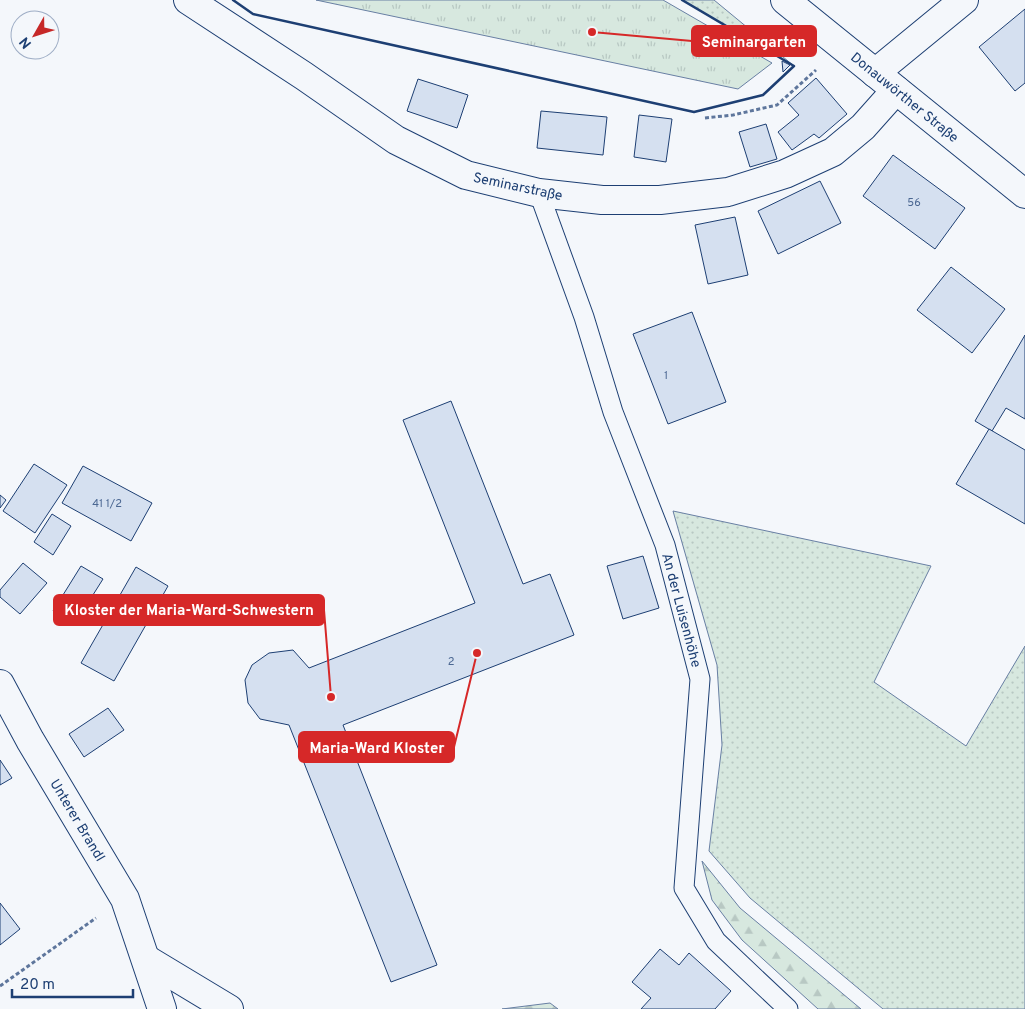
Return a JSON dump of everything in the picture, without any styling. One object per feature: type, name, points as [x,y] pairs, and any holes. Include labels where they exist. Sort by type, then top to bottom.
[{"type":"street","name":"Seminarstraße","points":[[188,0],[396,140],[466,175],[539,193],[602,200],[660,200],[728,192],[785,174],[833,152],[863,127],[896,90]]},
{"type":"street","name":"Donauwörther Straße","points":[[785,0],[1025,194]]},
{"type":"street","points":[[875,73],[964,0]]},
{"type":"street","name":"Unterer Brandl","points":[[0,684],[30,740],[125,899],[162,1009]]},
{"type":"street","points":[[146,959],[229,1009]]},
{"type":"lane","name":"An der Luisenhöhe","points":[[539,193],[584,317],[613,412],[665,545],[700,679],[684,888],[716,941],[788,1009]]},
{"type":"path","points":[[705,118],[733,115],[777,105],[812,74],[837,41]]},
{"type":"path","points":[[0,986],[125,899]]},
{"type":"green space","points":[[316,0],[663,0],[772,63],[738,89]]},
{"type":"green space","points":[[682,0],[714,0],[794,66]]},
{"type":"green space","points":[[673,511],[931,566],[874,682],[966,746],[1025,646],[1025,1009],[883,1009],[750,898],[709,851],[722,745],[717,665]]},
{"type":"green space","points":[[702,861],[740,908],[861,1009],[818,1009],[742,940],[712,900]]},
{"type":"green space","points":[[550,1003],[558,1009],[502,1009]]},
{"type":"building","points":[[1025,9],[1025,83],[1015,91],[979,47]]},
{"type":"building","points":[[782,61],[790,65],[783,72]]},
{"type":"building","points":[[816,78],[847,114],[819,138],[814,134],[792,150],[778,132],[799,115],[788,103]]},
{"type":"building","points":[[418,79],[468,95],[457,128],[407,111]]},
{"type":"building","points":[[541,111],[607,117],[603,155],[537,148]]},
{"type":"building","points":[[639,115],[672,119],[666,162],[634,157]]},
{"type":"building","points":[[766,124],[777,159],[750,167],[739,132]]},
{"type":"building","points":[[893,155],[965,208],[935,249],[863,196]]},
{"type":"building","points":[[820,181],[841,223],[778,254],[758,211]]},
{"type":"building","points":[[735,217],[748,275],[708,284],[695,225]]},
{"type":"building","points":[[951,267],[1005,309],[972,353],[917,310]]},
{"type":"building","points":[[692,312],[726,402],[668,424],[633,334]]},
{"type":"building","points":[[1025,335],[1025,419],[1006,408],[992,431],[975,421]]},
{"type":"building","points":[[451,401],[523,584],[550,574],[574,635],[343,725],[437,965],[391,982],[289,725],[260,719],[248,703],[245,680],[252,665],[269,653],[293,650],[309,668],[475,603],[403,420]]},
{"type":"building","points":[[989,429],[1025,450],[1025,524],[956,484]]},
{"type":"building","points":[[34,464],[67,485],[35,533],[3,511]]},
{"type":"building","points":[[83,466],[152,503],[131,541],[62,503]]},
{"type":"building","points":[[0,495],[6,500],[0,508]]},
{"type":"building","points":[[52,514],[71,526],[53,555],[34,542]]},
{"type":"building","points":[[643,556],[659,608],[623,619],[607,566]]},
{"type":"building","points":[[23,563],[47,583],[20,614],[0,597],[0,590]]},
{"type":"building","points":[[81,566],[103,579],[74,625],[53,611]]},
{"type":"building","points":[[136,567],[168,586],[114,681],[81,663]]},
{"type":"building","points":[[108,708],[124,730],[84,757],[69,734]]},
{"type":"building","points":[[0,760],[12,778],[0,785]]},
{"type":"building","points":[[0,903],[20,929],[0,945]]},
{"type":"building","points":[[660,949],[679,965],[689,953],[731,991],[715,1009],[641,1009],[651,998],[632,982]]},
{"type":"wall","points":[[233,0],[253,14],[694,112],[763,95],[794,66],[682,0]]},
{"type":"place","name":"Seminargarten","points":[[592,32]]},
{"type":"place","name":"Maria-Ward Kloster","points":[[477,653]]},
{"type":"place","name":"Kloster der Maria-Ward-Schwestern","points":[[331,697]]}]
